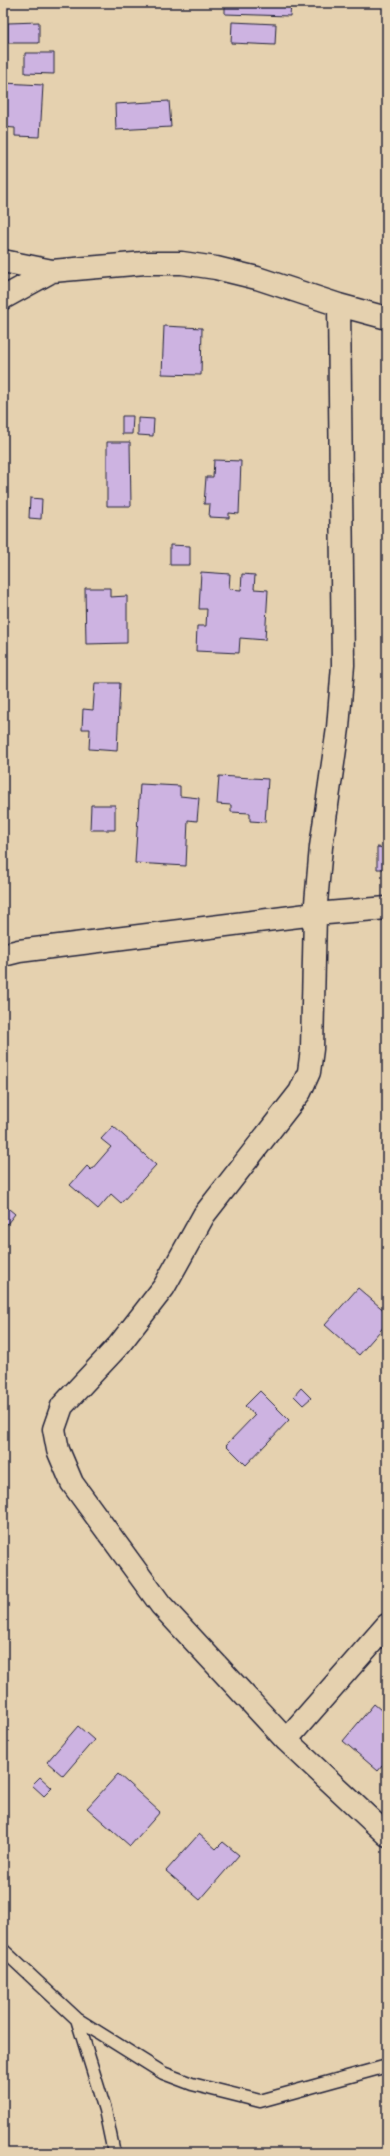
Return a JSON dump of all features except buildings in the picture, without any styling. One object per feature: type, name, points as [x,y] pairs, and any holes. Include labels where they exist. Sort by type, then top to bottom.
[{"type":"street","points":[[3,261],[52,271],[145,263],[182,263],[216,268],[256,278],[339,305],[387,318]]},
{"type":"street","points":[[3,298],[52,271]]},
{"type":"street","points":[[339,305],[343,664],[338,728],[320,847],[315,914],[312,1049],[309,1072],[300,1092],[204,1215],[164,1287],[119,1345],[62,1406],[54,1429],[58,1450],[72,1483],[161,1605],[286,1740],[387,1835]]},
{"type":"street","points":[[8,949],[315,914],[387,908]]},
{"type":"street","points":[[286,1740],[387,1625]]},
{"type":"lane","points":[[3,1950],[77,2019],[163,2073],[192,2084],[260,2101],[387,2066]]},
{"type":"lane","points":[[77,2019],[105,2110],[114,2153]]}]
